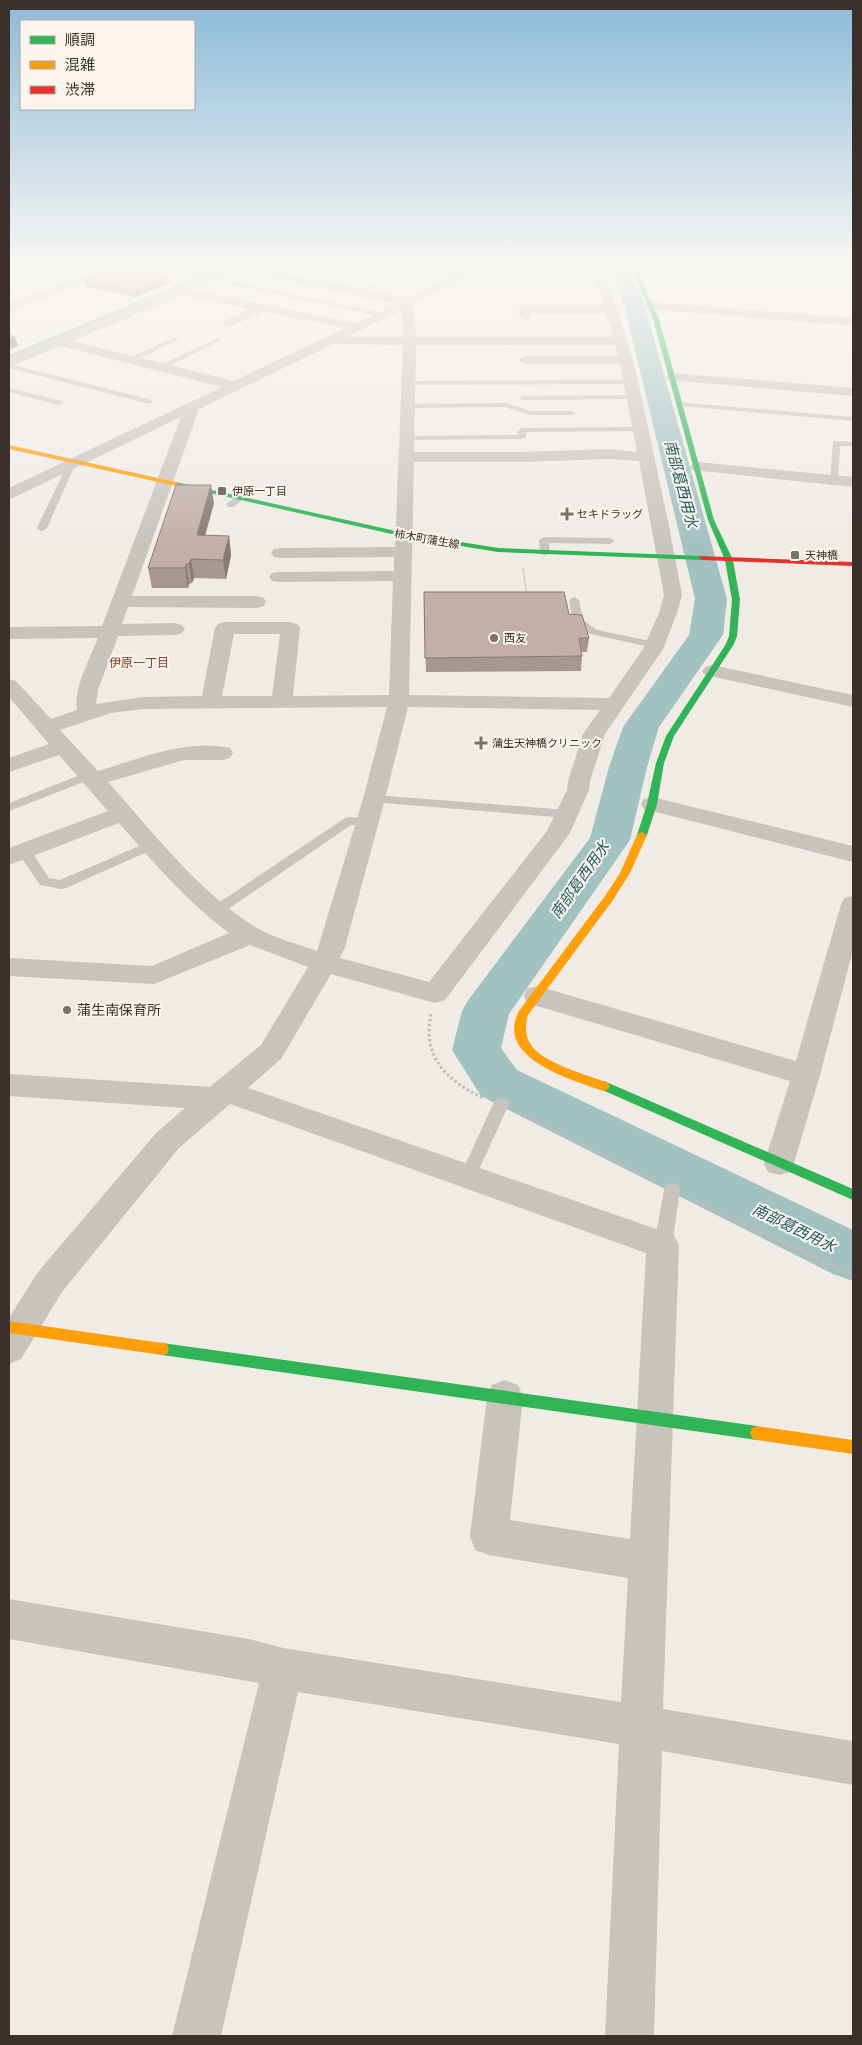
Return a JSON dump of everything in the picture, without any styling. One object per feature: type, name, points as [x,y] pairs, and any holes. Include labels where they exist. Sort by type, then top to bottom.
[{"type":"street","points":[[9,364],[24,357]]},
{"type":"street","points":[[120,357],[237,386]]},
{"type":"street","points":[[9,494],[294,357]]},
{"type":"street","points":[[414,357],[407,383],[407,457],[403,554],[396,621],[399,701],[332,947],[271,1052],[222,1096],[168,1140],[80,1244],[13,1334],[505,1397],[853,1447]]},
{"type":"street","points":[[667,357],[711,520],[736,600],[732,636],[730,644],[670,736],[660,763],[652,804],[640,841],[625,873],[523,1014],[519,1022],[522,1039],[532,1053],[546,1061],[853,1195]]},
{"type":"street","points":[[12,692],[47,727],[151,845],[216,910],[249,935],[324,963],[435,993],[558,833],[578,790],[589,746],[594,734],[654,645],[668,613],[673,595],[670,558],[646,457],[626,360],[507,360]]},
{"type":"street","points":[[137,378],[160,367]]},
{"type":"street","points":[[672,377],[853,392]]},
{"type":"street","points":[[88,713],[86,704],[88,690],[166,483],[192,407]]},
{"type":"street","name":"柿木町蒲生線","points":[[9,447],[166,483],[403,554],[498,550],[853,564]]},
{"type":"street","points":[[407,457],[521,457],[609,454],[646,457]]},
{"type":"street","points":[[698,467],[853,482]]},
{"type":"street","points":[[280,552],[403,554]]},
{"type":"street","points":[[278,576],[403,554]]},
{"type":"street","points":[[120,601],[257,602]]},
{"type":"street","points":[[211,702],[225,628],[290,628],[282,702]]},
{"type":"street","points":[[9,633],[175,630]]},
{"type":"street","points":[[712,671],[853,701]]},
{"type":"street","points":[[47,727],[108,707],[144,702],[399,701],[616,704]]},
{"type":"street","points":[[9,765],[63,746]]},
{"type":"street","points":[[91,777],[183,753],[222,753]]},
{"type":"street","points":[[652,804],[853,854]]},
{"type":"street","points":[[16,854],[123,813]]},
{"type":"street","points":[[779,1163],[806,1075],[853,904]]},
{"type":"street","points":[[9,967],[154,974],[249,935]]},
{"type":"street","points":[[537,996],[806,1075]]},
{"type":"street","points":[[9,1085],[168,1095],[222,1096],[468,1176],[663,1245],[641,1726],[630,2036]]},
{"type":"street","points":[[505,1397],[489,1536],[649,1562]]},
{"type":"street","points":[[9,1619],[249,1660],[283,1669],[641,1726],[853,1763]]},
{"type":"street","points":[[196,2036],[283,1669]]},
{"type":"lane","points":[[130,360],[136,357]]},
{"type":"lane","points":[[160,367],[181,357]]},
{"type":"lane","points":[[9,364],[149,402]]},
{"type":"lane","points":[[407,383],[631,382]]},
{"type":"lane","points":[[65,387],[74,383]]},
{"type":"lane","points":[[9,390],[58,403]]},
{"type":"lane","points":[[39,398],[57,390]]},
{"type":"lane","points":[[523,398],[633,397]]},
{"type":"lane","points":[[680,404],[853,419]]},
{"type":"lane","points":[[407,406],[506,405],[530,413],[572,413]]},
{"type":"lane","points":[[407,438],[522,437],[522,430],[640,429]]},
{"type":"lane","points":[[834,480],[836,443],[853,444]]},
{"type":"lane","points":[[42,528],[73,463]]},
{"type":"lane","points":[[545,553],[544,540],[610,541]]},
{"type":"lane","points":[[574,600],[578,620],[594,632],[654,645]]},
{"type":"lane","points":[[9,807],[91,777]]},
{"type":"lane","points":[[216,910],[349,821],[370,811],[568,814]]},
{"type":"lane","points":[[16,854],[45,882],[61,885],[151,845]]},
{"type":"lane","points":[[468,1176],[501,1104]]},
{"type":"lane","points":[[663,1245],[672,1190]]},
{"type":"path","points":[[523,567],[527,596]]},
{"type":"path","points":[[435,993],[428,1028],[432,1055],[456,1082],[480,1098],[501,1104],[672,1190],[853,1275]]},
{"type":"building","points":[[176,485],[211,485],[197,535],[229,536],[223,560],[191,559],[185,568],[148,568]]},
{"type":"building","points":[[424,592],[564,592],[569,614],[582,615],[589,638],[579,638],[582,656],[425,658]]},
{"type":"waterway","name":"南部葛西用水","points":[[648,357],[711,599],[706,635],[641,727],[628,767],[610,840],[486,1011],[476,1050],[499,1083],[853,1257]]},
{"type":"traffic: fast","points":[[642,835],[652,804],[660,763],[670,736],[730,644],[733,636],[736,600],[729,560],[711,520],[667,357]]},
{"type":"traffic: fast","points":[[176,484],[405,535],[498,550],[703,558]]},
{"type":"traffic: fast","points":[[604,1086],[853,1195]]},
{"type":"traffic: fast","points":[[162,1349],[757,1433]]},
{"type":"traffic: slow","points":[[9,447],[176,484]]},
{"type":"traffic: slow","points":[[604,1086],[556,1067],[532,1054],[525,1046],[520,1030],[523,1014],[609,898],[625,873],[642,835]]},
{"type":"traffic: slow","points":[[9,1327],[162,1349]]},
{"type":"traffic: slow","points":[[757,1433],[853,1447]]},
{"type":"traffic: jam","points":[[703,558],[853,564]]},
{"type":"place","name":"伊原一丁目","points":[[222,491]]},
{"type":"place","name":"セキドラッグ","points":[[567,514]]},
{"type":"place","name":"天神橋","points":[[795,555]]},
{"type":"place","name":"西友","points":[[494,638]]},
{"type":"place","name":"蒲生天神橋クリニック","points":[[481,743]]},
{"type":"place","name":"蒲生南保育所","points":[[67,1010]]},
{"type":"district","name":"伊原一丁目","points":[[139,663]]}]
